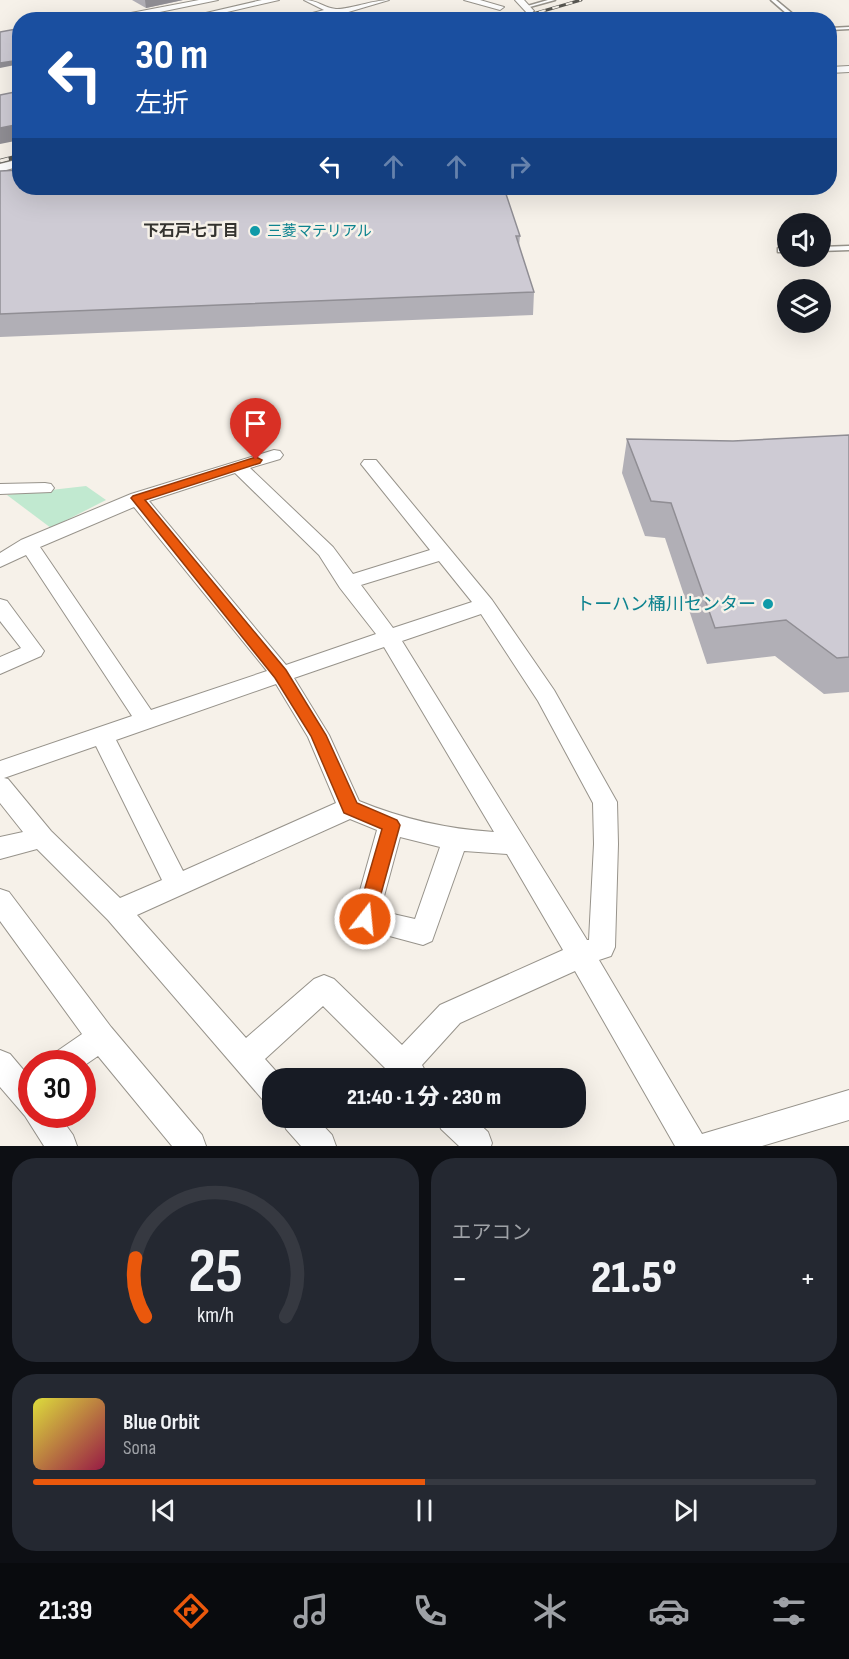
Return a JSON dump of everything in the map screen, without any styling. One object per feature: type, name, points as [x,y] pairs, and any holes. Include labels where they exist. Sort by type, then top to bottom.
[{"type":"street","points":[[143,12],[214,0]]},
{"type":"street","points":[[220,12],[275,0]]},
{"type":"street","points":[[308,0],[335,12],[385,0]]},
{"type":"street","points":[[468,0],[500,7]]},
{"type":"street","points":[[0,561],[28,544],[137,498],[274,455]]},
{"type":"street","points":[[370,464],[485,605],[546,696],[605,802],[606,844],[602,946],[450,1014],[411,1068]]},
{"type":"street","points":[[238,466],[326,551],[347,583],[390,639],[581,955],[692,1146]]},
{"type":"street","points":[[0,489],[45,488]]},
{"type":"street","points":[[137,498],[281,674],[318,735],[350,808],[391,825],[455,840],[514,844]]},
{"type":"street","points":[[28,544],[146,720]]},
{"type":"street","points":[[347,583],[443,553]]},
{"type":"street","points":[[0,770],[485,605]]},
{"type":"street","points":[[0,606],[34,651],[0,666]]},
{"type":"street","points":[[102,735],[177,885]]},
{"type":"street","points":[[0,786],[42,838],[117,912],[262,1077]]},
{"type":"street","points":[[117,912],[350,808]]},
{"type":"street","points":[[391,825],[365,919],[423,933],[455,840]]},
{"type":"street","points":[[0,848],[42,838]]},
{"type":"street","points":[[0,900],[101,1037],[191,1146]]},
{"type":"street","points":[[245,1057],[324,988],[404,1068]]},
{"type":"street","points":[[83,1050],[101,1037]]},
{"type":"street","points":[[0,1064],[18,1084]]},
{"type":"street","points":[[711,1146],[849,1105]]},
{"type":"street","points":[[50,1128],[62,1146]]},
{"type":"street","points":[[306,1128],[321,1146]]},
{"type":"street","points":[[462,1128],[477,1143],[474,1146]]},
{"type":"lane","points":[[527,9],[553,0]]},
{"type":"lane","points":[[773,0],[788,12]]},
{"type":"lane","points":[[831,249],[849,248]]},
{"type":"green space","points":[[86,486],[106,500],[51,528],[7,495]]},
{"type":"building","points":[[12,30],[12,61],[0,63],[0,32]]},
{"type":"building","points":[[12,93],[12,126],[0,128],[0,95]]},
{"type":"building","name":"三菱マテリアル","points":[[12,170],[12,195],[506,195],[520,236],[516,236],[534,292],[0,314],[0,171]]},
{"type":"building","name":"トーハン桶川センター","points":[[849,435],[849,657],[837,658],[786,620],[715,628],[671,503],[651,501],[627,439],[733,441]]},
{"type":"railway","points":[[540,12],[581,0]]},
{"type":"railway","points":[[0,161],[12,158]]},
{"type":"place","name":"三菱マテリアル","points":[[255,231]]},
{"type":"place","name":"トーハン桶川センター","points":[[768,604]]},
{"type":"district","name":"下石戸七丁目","points":[[191,231]]},
{"type":"route","points":[[256,460],[137,498],[281,674],[318,735],[350,808],[391,825],[365,919]]}]
